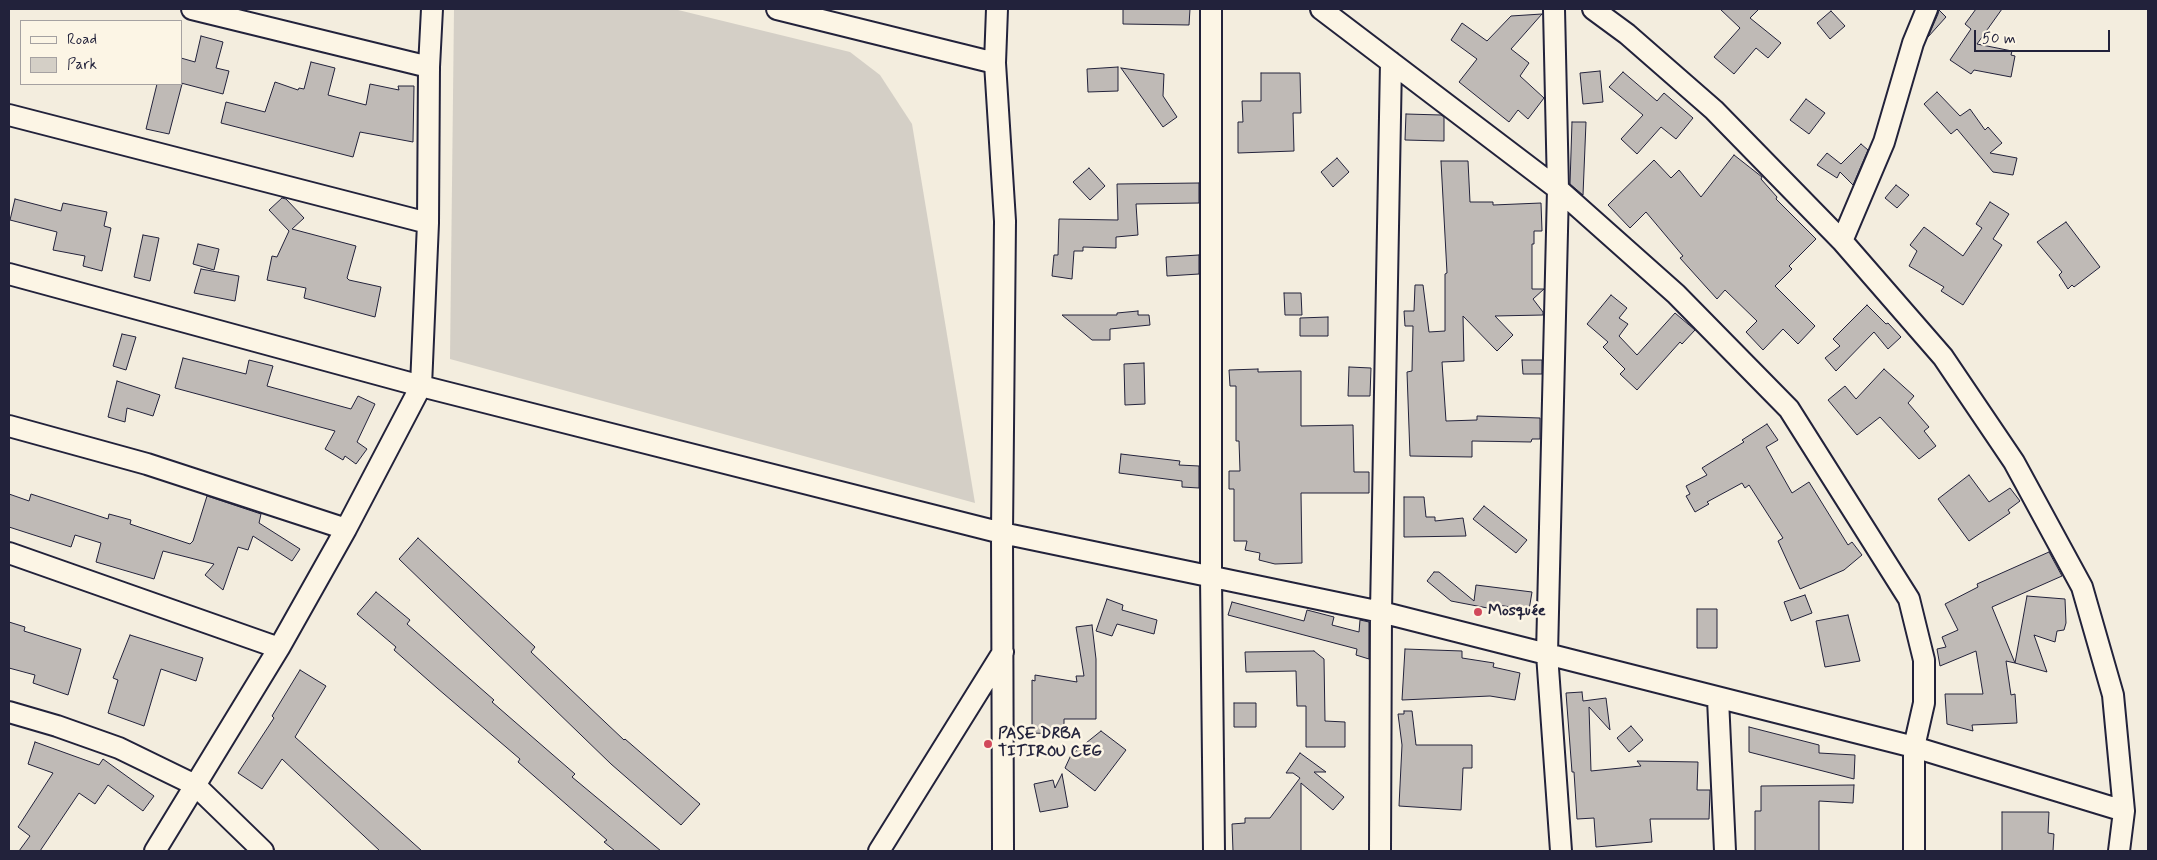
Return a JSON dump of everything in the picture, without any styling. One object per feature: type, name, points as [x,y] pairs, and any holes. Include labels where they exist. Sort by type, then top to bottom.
[{"type":"street","points":[[192,9],[429,67]]},
{"type":"street","points":[[155,851],[279,648],[346,529],[422,386],[428,223],[429,67],[432,9]]},
{"type":"street","points":[[777,9],[825,15],[995,63]]},
{"type":"street","points":[[996,9],[995,63],[1005,221],[1002,533],[1003,851]]},
{"type":"street","points":[[1211,9],[1211,578],[1214,851]]},
{"type":"street","points":[[1321,9],[1558,189],[1676,294],[1789,409],[1858,515],[1909,599],[1922,651],[1924,703],[1914,747],[1914,851]]},
{"type":"street","points":[[1554,9],[1558,189],[1547,654],[1561,851]]},
{"type":"street","points":[[1593,9],[1627,34],[1714,110],[1842,242],[1943,357],[2014,462],[2082,587],[2113,695],[2124,811],[2119,851]]},
{"type":"street","points":[[1842,242],[1884,142],[1913,43],[1927,9]]},
{"type":"street","points":[[1380,851],[1381,612],[1391,62]]},
{"type":"street","points":[[9,115],[428,223]]},
{"type":"street","points":[[9,274],[422,386],[1002,533],[1381,612],[1914,747],[2124,811]]},
{"type":"street","points":[[9,426],[147,464],[346,529]]},
{"type":"street","points":[[9,554],[279,648]]},
{"type":"street","points":[[879,851],[1003,652]]},
{"type":"street","points":[[1718,698],[1725,851]]},
{"type":"street","points":[[9,712],[57,726],[119,748],[195,785],[263,851]]},
{"type":"green space","points":[[454,9],[674,9],[850,52],[880,75],[912,124],[975,503],[450,359]]},
{"type":"building","points":[[1123,9],[1190,9],[1189,25],[1123,24]]},
{"type":"building","points":[[1720,9],[1759,9],[1750,18],[1781,43],[1768,58],[1756,48],[1734,74],[1714,57],[1740,28]]},
{"type":"building","points":[[1976,9],[2002,9],[1977,44],[2012,51],[2011,55],[2015,56],[2011,77],[1974,70],[1971,74],[1950,60],[1971,29],[1965,24]]},
{"type":"building","points":[[1939,10],[1946,17],[1928,37],[1938,14]]},
{"type":"building","points":[[1831,11],[1845,26],[1830,39],[1817,23]]},
{"type":"building","points":[[1542,14],[1511,49],[1529,63],[1520,76],[1544,98],[1528,119],[1518,110],[1509,122],[1459,82],[1477,59],[1451,40],[1462,23],[1487,41],[1511,16]]},
{"type":"building","points":[[201,36],[223,42],[216,68],[229,71],[223,94],[182,83],[182,58],[195,62]]},
{"type":"building","points":[[311,62],[335,68],[328,95],[366,105],[370,84],[399,90],[398,86],[414,86],[413,142],[360,132],[353,157],[221,123],[226,102],[265,112],[275,82],[298,90],[299,88],[304,89]]},
{"type":"building","points":[[1118,67],[1118,91],[1088,92],[1087,69]]},
{"type":"building","points":[[1121,68],[1164,74],[1163,96],[1177,117],[1163,127]]},
{"type":"building","points":[[1600,71],[1603,102],[1583,104],[1580,73]]},
{"type":"building","points":[[1623,72],[1657,101],[1664,93],[1693,118],[1676,139],[1661,127],[1637,154],[1621,139],[1643,115],[1609,87]]},
{"type":"building","points":[[1261,73],[1300,73],[1301,113],[1293,113],[1294,151],[1238,153],[1238,122],[1243,122],[1242,101],[1261,101]]},
{"type":"building","points":[[157,85],[182,85],[169,134],[146,129]]},
{"type":"building","points":[[1937,92],[1960,116],[1970,109],[1985,130],[1988,127],[2002,143],[1990,153],[2017,158],[2013,175],[1993,172],[1957,129],[1951,134],[1924,104]]},
{"type":"building","points":[[1806,99],[1825,113],[1809,134],[1790,120]]},
{"type":"building","points":[[1406,114],[1441,115],[1444,117],[1444,141],[1405,140]]},
{"type":"building","points":[[1572,122],[1586,122],[1583,195],[1570,184]]},
{"type":"building","points":[[1861,144],[1868,150],[1853,185],[1840,172],[1837,178],[1817,165],[1827,153],[1841,164]]},
{"type":"building","points":[[1734,155],[1762,177],[1761,179],[1777,197],[1776,199],[1816,239],[1789,266],[1792,269],[1775,286],[1815,326],[1798,344],[1783,329],[1763,350],[1746,332],[1757,321],[1725,290],[1717,299],[1680,258],[1683,256],[1646,212],[1630,228],[1608,205],[1654,160],[1671,178],[1679,170],[1701,197]]},
{"type":"building","points":[[1337,158],[1349,172],[1333,187],[1321,172]]},
{"type":"building","points":[[1441,161],[1468,161],[1470,202],[1493,202],[1493,205],[1541,203],[1542,231],[1534,231],[1534,244],[1532,244],[1532,289],[1544,289],[1533,299],[1543,312],[1543,315],[1495,316],[1513,335],[1497,351],[1463,316],[1464,361],[1442,362],[1446,421],[1477,420],[1477,416],[1540,418],[1540,439],[1532,439],[1531,442],[1472,441],[1472,457],[1410,456],[1407,372],[1412,371],[1413,326],[1405,326],[1404,311],[1414,311],[1415,285],[1423,285],[1429,332],[1445,331],[1445,274],[1447,273]]},
{"type":"building","points":[[1089,168],[1105,186],[1090,200],[1073,182]]},
{"type":"building","points":[[1199,183],[1199,203],[1136,204],[1138,235],[1116,237],[1116,248],[1083,247],[1083,251],[1074,251],[1072,279],[1052,276],[1054,255],[1058,255],[1059,219],[1118,220],[1117,184]]},
{"type":"building","points":[[1896,185],[1909,195],[1897,208],[1885,198]]},
{"type":"building","points":[[282,198],[286,199],[304,218],[292,229],[356,246],[347,278],[381,287],[375,317],[304,298],[306,288],[267,280],[272,256],[277,257],[289,231],[269,210]]},
{"type":"building","points":[[15,199],[61,211],[63,203],[107,212],[104,226],[111,228],[102,271],[83,266],[85,256],[53,250],[57,232],[10,220]]},
{"type":"building","points":[[1990,202],[2009,214],[1993,239],[2002,245],[1963,305],[1941,291],[1944,287],[1909,266],[1917,251],[1910,245],[1924,227],[1963,256],[1982,228],[1976,224]]},
{"type":"building","points":[[2066,222],[2100,267],[2074,287],[2072,285],[2068,289],[2059,275],[2062,272],[2037,242]]},
{"type":"building","points":[[143,235],[159,238],[150,281],[134,277]]},
{"type":"building","points":[[198,244],[219,249],[214,270],[193,264]]},
{"type":"building","points":[[1199,255],[1199,274],[1167,276],[1166,257]]},
{"type":"building","points":[[201,269],[239,276],[235,301],[194,293]]},
{"type":"building","points":[[1284,293],[1301,293],[1302,315],[1285,315]]},
{"type":"building","points":[[1611,295],[1627,308],[1619,318],[1628,324],[1619,336],[1637,355],[1675,313],[1695,330],[1682,344],[1680,342],[1637,390],[1620,374],[1625,369],[1603,347],[1608,342],[1587,324]]},
{"type":"building","points":[[1867,305],[1901,337],[1888,349],[1874,332],[1836,371],[1825,358],[1840,346],[1833,339]]},
{"type":"building","points":[[1138,311],[1138,315],[1149,315],[1150,325],[1110,329],[1110,340],[1092,340],[1062,315],[1117,315],[1117,313]]},
{"type":"building","points":[[1328,317],[1328,336],[1300,336],[1300,318]]},
{"type":"building","points":[[122,334],[136,337],[126,370],[113,366]]},
{"type":"building","points":[[183,358],[246,374],[249,360],[273,366],[267,386],[351,409],[358,396],[375,404],[357,442],[367,449],[356,464],[345,456],[343,460],[325,449],[335,431],[175,388]]},
{"type":"building","points":[[1522,360],[1542,360],[1542,374],[1523,374]]},
{"type":"building","points":[[1144,363],[1145,404],[1125,405],[1124,364]]},
{"type":"building","points":[[1349,367],[1371,368],[1370,396],[1348,396]]},
{"type":"building","points":[[1258,369],[1258,372],[1301,371],[1301,426],[1353,425],[1354,472],[1369,472],[1369,493],[1301,493],[1302,563],[1275,564],[1259,560],[1260,553],[1245,550],[1247,541],[1234,541],[1234,489],[1229,489],[1229,471],[1240,471],[1239,441],[1236,441],[1236,386],[1230,386],[1229,370]]},
{"type":"building","points":[[1884,369],[1914,396],[1908,403],[1929,427],[1924,431],[1936,446],[1919,459],[1880,417],[1857,435],[1828,400],[1845,386],[1856,399]]},
{"type":"building","points":[[117,381],[160,395],[153,416],[127,408],[125,422],[108,417]]},
{"type":"building","points":[[1767,424],[1778,440],[1766,447],[1792,493],[1809,482],[1848,545],[1852,542],[1862,555],[1844,570],[1800,589],[1778,541],[1783,538],[1749,485],[1745,488],[1742,483],[1707,502],[1709,504],[1695,512],[1686,496],[1690,494],[1686,486],[1707,475],[1702,468],[1744,442],[1742,440]]},
{"type":"building","points":[[1121,454],[1180,461],[1179,465],[1199,466],[1199,488],[1182,487],[1182,481],[1119,473]]},
{"type":"building","points":[[1969,475],[1989,502],[2010,488],[2020,501],[2008,510],[2010,513],[1969,541],[1938,499]]},
{"type":"building","points":[[9,494],[29,501],[31,494],[108,519],[109,514],[131,520],[130,524],[190,544],[193,541],[207,496],[261,514],[259,523],[300,549],[292,561],[253,536],[248,550],[238,547],[223,590],[205,575],[214,564],[163,551],[154,579],[96,562],[101,543],[75,535],[71,547],[9,527]]},
{"type":"building","points":[[1404,497],[1424,497],[1426,517],[1435,517],[1435,521],[1463,518],[1466,536],[1404,537]]},
{"type":"building","points":[[1484,506],[1527,540],[1516,553],[1473,519]]},
{"type":"building","points":[[418,538],[535,647],[531,652],[624,740],[700,804],[681,825],[611,764],[399,559]]},
{"type":"building","points":[[2049,552],[2062,576],[1992,607],[2015,663],[2006,661],[2011,695],[2015,694],[2017,723],[1972,725],[1973,731],[1947,724],[1945,694],[1983,694],[1976,651],[1940,666],[1937,649],[1946,647],[1942,637],[1958,630],[1945,604],[1978,587],[1977,584]]},
{"type":"building","points":[[1434,572],[1439,572],[1474,601],[1476,585],[1532,592],[1529,610],[1498,605],[1498,610],[1451,601],[1427,581]]},
{"type":"building","points":[[376,592],[410,620],[407,624],[494,700],[492,702],[575,774],[572,777],[661,851],[615,851],[604,842],[607,840],[518,762],[520,759],[394,650],[396,647],[357,614]]},
{"type":"building","points":[[1805,595],[1812,613],[1791,621],[1784,602]]},
{"type":"building","points":[[2027,596],[2065,599],[2066,623],[2064,630],[2057,631],[2055,642],[2034,635],[2047,672],[2015,663]]},
{"type":"building","points":[[1107,599],[1123,605],[1122,610],[1157,620],[1154,634],[1117,624],[1112,636],[1096,631]]},
{"type":"building","points":[[1232,602],[1304,621],[1307,610],[1334,617],[1332,625],[1359,632],[1360,620],[1369,622],[1369,659],[1356,655],[1357,649],[1228,615]]},
{"type":"building","points":[[1697,609],[1717,609],[1717,648],[1697,648]]},
{"type":"building","points":[[1848,615],[1860,661],[1825,667],[1816,621]]},
{"type":"building","points":[[9,622],[25,627],[24,631],[81,649],[68,695],[33,683],[35,675],[9,668]]},
{"type":"building","points":[[1092,625],[1096,659],[1096,719],[1064,719],[1064,734],[1032,733],[1032,680],[1035,681],[1035,675],[1077,682],[1076,676],[1084,676],[1076,627]]},
{"type":"building","points":[[130,635],[203,658],[196,681],[161,669],[144,726],[108,713],[118,680],[113,678]]},
{"type":"building","points":[[1405,649],[1462,651],[1462,658],[1494,663],[1493,667],[1520,673],[1515,700],[1490,696],[1402,700]]},
{"type":"building","points":[[1314,651],[1324,659],[1325,721],[1345,722],[1345,747],[1306,747],[1306,706],[1297,706],[1296,671],[1246,672],[1245,652]]},
{"type":"building","points":[[300,670],[326,686],[295,737],[422,851],[380,851],[282,759],[262,789],[238,773],[274,718],[272,716]]},
{"type":"building","points":[[1582,692],[1583,701],[1606,698],[1610,730],[1589,707],[1591,771],[1641,766],[1637,761],[1698,762],[1697,790],[1710,790],[1709,819],[1650,819],[1652,842],[1596,847],[1594,818],[1577,819],[1574,772],[1572,772],[1566,693]]},
{"type":"building","points":[[1234,703],[1256,703],[1256,727],[1234,727]]},
{"type":"building","points":[[1404,711],[1412,711],[1416,745],[1472,745],[1472,768],[1463,768],[1461,810],[1399,806],[1402,745],[1398,714],[1404,714]]},
{"type":"building","points":[[1631,726],[1643,740],[1629,752],[1617,738]]},
{"type":"building","points":[[1749,727],[1819,745],[1819,753],[1855,755],[1854,779],[1749,752]]},
{"type":"building","points":[[1101,731],[1126,750],[1095,791],[1065,768],[1071,755]]},
{"type":"building","points":[[35,742],[99,765],[103,759],[154,796],[143,811],[108,785],[95,804],[79,793],[40,851],[19,851],[30,836],[18,827],[53,773],[28,764]]},
{"type":"building","points":[[1300,753],[1326,772],[1314,772],[1344,797],[1333,810],[1301,783],[1301,851],[1233,851],[1232,824],[1245,823],[1245,818],[1270,818],[1300,778],[1293,773],[1286,773]]},
{"type":"building","points":[[1062,774],[1068,807],[1040,812],[1034,784],[1053,780],[1055,788]]},
{"type":"building","points":[[1854,785],[1853,803],[1819,801],[1819,851],[1755,851],[1755,811],[1761,811],[1761,786]]},
{"type":"building","points":[[2002,812],[2049,812],[2048,833],[2054,834],[2053,851],[2002,851]]},
{"type":"place","name":"Mosquée","points":[[1478,612]]},
{"type":"place","name":"PASE DRBA TITIROU CEG","points":[[988,744]]}]
